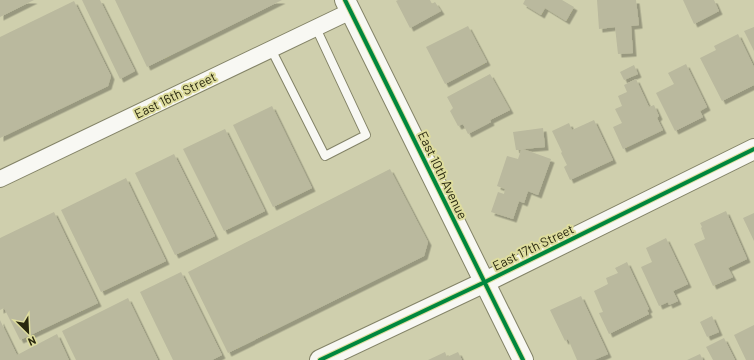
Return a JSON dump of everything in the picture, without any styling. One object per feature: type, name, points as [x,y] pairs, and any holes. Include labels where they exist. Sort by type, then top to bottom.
[{"type":"street","name":"East 16th Street","points":[[0,179],[316,28],[348,6]]},
{"type":"street","name":"East 10th Avenue","points":[[348,6],[523,360]]},
{"type":"street","name":"East 17th Street","points":[[320,360],[485,282],[754,149]]},
{"type":"lane","points":[[271,49],[325,156],[366,135],[316,28]]},
{"type":"building","points":[[0,0],[34,0],[0,17]]},
{"type":"building","points":[[82,0],[100,0],[135,71],[120,79]]},
{"type":"building","points":[[115,0],[282,0],[147,67]]},
{"type":"building","points":[[430,0],[432,4],[435,2],[441,11],[410,28],[396,1]]},
{"type":"building","points":[[525,0],[562,0],[574,7],[566,21],[545,8],[541,15],[523,4]]},
{"type":"building","points":[[597,0],[636,0],[639,25],[631,26],[633,53],[618,54],[615,27],[599,29]]},
{"type":"building","points":[[683,0],[714,0],[719,11],[694,24]]},
{"type":"building","points":[[74,1],[111,76],[108,86],[0,138],[0,37]]},
{"type":"building","points":[[468,26],[487,62],[445,84],[426,47]]},
{"type":"building","points":[[754,27],[754,51],[744,31]]},
{"type":"building","points":[[738,34],[754,67],[754,85],[722,101],[700,58],[716,50],[714,46]]},
{"type":"building","points":[[686,64],[707,107],[700,111],[703,117],[675,131],[656,93],[674,84],[668,73]]},
{"type":"building","points":[[634,65],[638,74],[624,80],[620,72]]},
{"type":"building","points":[[490,74],[510,110],[490,120],[491,122],[468,134],[463,124],[458,126],[450,111],[453,108],[447,97]]},
{"type":"building","points":[[636,79],[649,107],[654,105],[659,116],[657,118],[663,130],[623,149],[613,127],[622,123],[615,109],[622,106],[618,96],[627,92],[624,85]]},
{"type":"building","points":[[272,106],[312,188],[273,207],[233,125]]},
{"type":"building","points":[[594,120],[613,160],[570,180],[564,167],[567,165],[552,131],[569,123],[572,130]]},
{"type":"building","points":[[543,128],[545,147],[523,149],[551,159],[538,195],[528,191],[524,203],[519,201],[513,219],[491,212],[498,192],[504,194],[505,189],[497,186],[507,156],[518,159],[521,150],[516,150],[513,132]]},
{"type":"building","points":[[225,129],[265,211],[224,231],[183,149]]},
{"type":"building","points":[[174,154],[215,236],[175,255],[135,173]]},
{"type":"building","points":[[390,169],[428,242],[424,256],[228,353],[188,272]]},
{"type":"building","points":[[126,178],[166,261],[101,292],[61,210]]},
{"type":"building","points":[[726,211],[747,259],[728,268],[733,277],[713,286],[694,244],[705,239],[700,223]]},
{"type":"building","points":[[54,212],[98,303],[20,340],[4,308],[0,310],[0,238]]},
{"type":"building","points":[[754,213],[754,241],[743,218]]},
{"type":"building","points":[[666,238],[688,284],[673,291],[678,301],[669,305],[668,302],[659,306],[641,267],[652,262],[646,248]]},
{"type":"building","points":[[627,262],[649,309],[647,310],[649,314],[609,334],[599,313],[603,312],[594,291],[608,284],[606,278],[618,273],[615,268]]},
{"type":"building","points":[[181,272],[222,355],[212,360],[173,360],[140,292]]},
{"type":"building","points":[[581,296],[608,354],[594,360],[577,360],[568,339],[565,341],[550,310]]},
{"type":"building","points":[[128,298],[158,360],[76,360],[62,331]]},
{"type":"building","points":[[712,316],[719,332],[707,337],[700,322]]},
{"type":"building","points":[[0,320],[17,355],[57,334],[69,360],[0,360]]},
{"type":"building","points":[[754,325],[754,360],[746,360],[734,335]]},
{"type":"building","points":[[724,338],[735,360],[713,360],[706,347]]},
{"type":"building","points":[[445,352],[447,357],[458,352],[462,360],[428,360]]},
{"type":"building","points":[[700,354],[703,360],[687,360]]},
{"type":"cycle path","points":[[345,0],[523,360]]},
{"type":"cycle path","points":[[320,360],[485,282],[754,149]]}]
